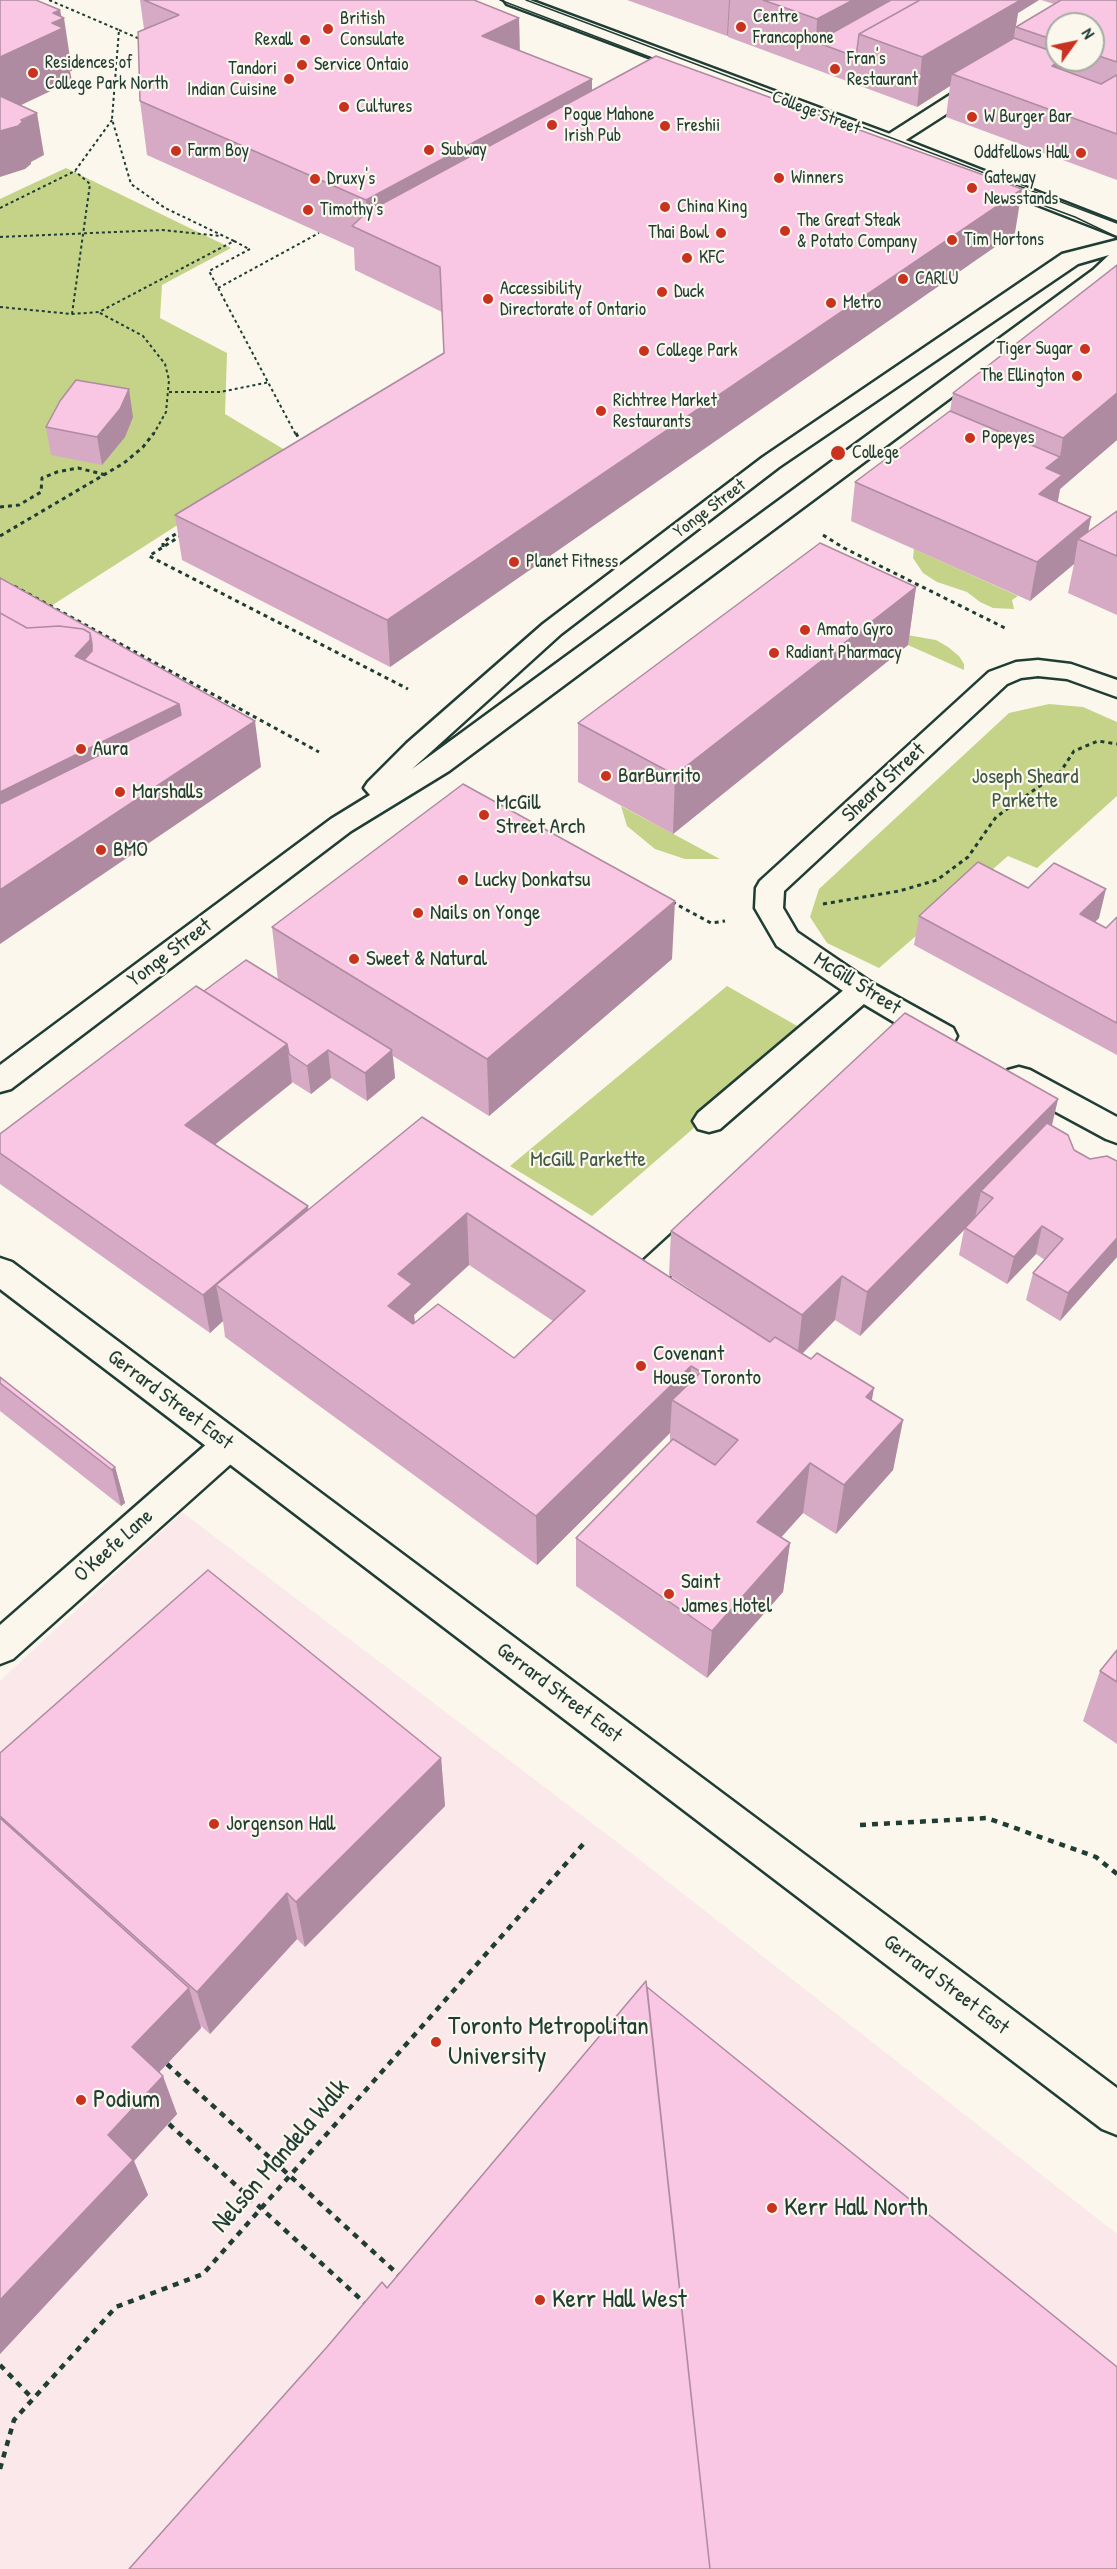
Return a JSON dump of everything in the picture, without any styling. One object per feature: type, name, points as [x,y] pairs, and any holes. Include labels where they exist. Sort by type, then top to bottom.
[{"type":"main road","name":"College Street","points":[[513,0],[891,141],[1082,214],[1117,230]]},
{"type":"main road","points":[[891,141],[1045,43]]},
{"type":"main road","name":"Yonge Street","points":[[341,825],[417,749],[552,629],[771,462],[1070,259],[1117,246]]},
{"type":"main road","name":"Yonge Street","points":[[0,1081],[341,825],[440,765],[1101,275],[1117,259]]},
{"type":"main road","name":"Sheard Street","points":[[769,908],[770,888],[998,678],[1016,670],[1038,668],[1071,672],[1117,689]]},
{"type":"main road","name":"McGill Street","points":[[769,908],[787,939],[861,990],[1117,1131]]},
{"type":"main road","points":[[709,1121],[861,990]]},
{"type":"main road","points":[[894,1046],[917,1022]]},
{"type":"main road","points":[[598,1277],[627,1296],[722,1207]]},
{"type":"main road","name":"Gerrard Street East","points":[[0,1271],[1117,2114]]},
{"type":"main road","name":"O'Keefe Lane","points":[[0,1648],[230,1445]]},
{"type":"path","points":[[50,0],[148,42]]},
{"type":"path","points":[[119,30],[112,119],[130,184],[165,208],[250,249],[209,271],[302,446]]},
{"type":"path","points":[[0,208],[75,171],[112,119]]},
{"type":"path","points":[[72,314],[90,183],[75,171]]},
{"type":"path","points":[[0,237],[162,230],[224,236]]},
{"type":"path","points":[[218,288],[319,233]]},
{"type":"path","points":[[0,306],[72,314],[99,312],[234,241]]},
{"type":"path","points":[[0,536],[106,475],[143,447],[157,430],[166,412],[169,380],[165,364],[143,336],[99,312]]},
{"type":"path","points":[[169,392],[220,392],[270,382]]},
{"type":"path","points":[[0,507],[19,505],[41,492],[42,478],[57,472],[78,468],[106,475]]},
{"type":"path","points":[[776,516],[823,535],[844,548],[1009,631]]},
{"type":"path","points":[[189,528],[163,542],[163,547],[149,556],[408,689]]},
{"type":"path","points":[[10,584],[319,752]]},
{"type":"path","points":[[822,904],[899,891],[937,880],[968,857],[996,816],[1061,771],[1074,751],[1098,741],[1117,744]]},
{"type":"path","points":[[671,902],[711,923],[730,920]]},
{"type":"path","points":[[860,1825],[987,1818],[1096,1857],[1117,1874]]},
{"type":"path","name":"Nelson Mandela Walk","points":[[0,2469],[14,2420],[116,2307],[203,2274],[585,1842]]},
{"type":"path","points":[[167,2064],[406,2281]]},
{"type":"path","points":[[169,2124],[373,2310]]},
{"type":"path","points":[[0,2365],[33,2399]]},
{"type":"shaded area","name":"Toronto Metropolitan University","points":[[182,1512],[626,1849],[1117,2234],[1117,2569],[0,2569],[0,1681]]},
{"type":"green space","points":[[66,168],[231,248],[162,285],[160,318],[227,353],[225,414],[290,453],[26,622],[0,609],[0,199]]},
{"type":"green space","points":[[914,549],[1018,596],[1012,600],[1014,609],[993,608],[967,592],[937,582],[923,573],[913,558]]},
{"type":"green space","points":[[907,635],[936,640],[948,647],[959,656],[964,664],[964,670],[890,637]]},
{"type":"green space","name":"Joseph Sheard Parkette","points":[[1049,704],[1083,707],[1117,722],[1117,796],[1037,868],[1008,856],[879,968],[827,943],[810,917],[819,889],[1009,713]]},
{"type":"green space","points":[[621,806],[720,859],[685,859],[655,849],[627,826]]},
{"type":"green space","name":"McGill Parkette","points":[[727,986],[806,1031],[592,1216],[510,1166]]},
{"type":"building","points":[[0,0],[36,0],[60,10],[53,13],[64,18],[52,23],[63,28],[0,57]]},
{"type":"building","points":[[144,0],[474,0],[519,18],[482,36],[592,79],[366,200],[140,101],[138,32],[179,15]]},
{"type":"building","points":[[763,0],[853,0],[817,19]]},
{"type":"building","points":[[891,0],[920,0],[859,34],[856,57],[816,42]]},
{"type":"building","points":[[920,0],[1019,1],[922,57],[859,34]]},
{"type":"building","points":[[1061,0],[1117,0],[1117,62],[1105,58],[1105,12],[1045,12],[1045,37],[1016,27]]},
{"type":"building","points":[[1014,38],[1045,49],[1045,72],[1068,72],[1101,84],[1117,75],[1117,134],[952,74]]},
{"type":"building","name":"College Park","points":[[656,56],[1022,189],[387,620],[175,515],[444,353],[440,267],[352,226],[367,212]]},
{"type":"building","points":[[0,96],[37,113],[21,120],[23,121],[18,126],[0,131]]},
{"type":"building","points":[[1117,265],[1117,393],[1063,438],[953,393]]},
{"type":"building","points":[[76,380],[129,389],[120,409],[97,437],[46,427],[60,401]]},
{"type":"building","points":[[950,411],[1060,457],[1046,468],[1062,475],[1039,494],[1091,517],[1037,562],[855,482]]},
{"type":"building","points":[[1117,511],[1117,556],[1078,539]]},
{"type":"building","points":[[820,543],[916,587],[675,775],[578,723]]},
{"type":"building","points":[[0,578],[255,721],[0,890],[0,804],[181,715],[179,704],[84,660],[92,651],[92,644],[90,633],[83,629],[59,626],[27,628],[0,613]]},
{"type":"building","points":[[0,613],[27,628],[59,626],[83,629],[90,633],[90,640],[75,656],[179,704],[0,792]]},
{"type":"building","points":[[463,784],[675,901],[487,1059],[272,927]]},
{"type":"building","points":[[978,862],[1028,888],[1054,863],[1106,889],[1080,914],[1106,928],[1117,917],[1117,1023],[919,916]]},
{"type":"building","points":[[246,960],[392,1050],[365,1073],[328,1050],[307,1066],[289,1054],[287,1044],[204,991]]},
{"type":"building","points":[[196,986],[287,1044],[185,1125],[308,1206],[203,1295],[0,1153],[0,1134]]},
{"type":"building","points":[[905,1013],[1058,1099],[867,1292],[842,1276],[802,1315],[671,1231]]},
{"type":"building","points":[[422,1117],[770,1342],[775,1337],[811,1359],[817,1353],[874,1388],[866,1397],[903,1420],[844,1485],[810,1463],[757,1522],[790,1543],[712,1631],[576,1538],[673,1439],[715,1465],[738,1440],[672,1400],[701,1372],[691,1366],[536,1516],[216,1285]],"holes":[[[467,1213],[585,1291],[514,1358],[438,1304],[413,1324],[388,1306],[412,1284],[398,1274]]]},
{"type":"building","points":[[1047,1123],[1068,1135],[1074,1150],[1090,1159],[1107,1156],[1117,1161],[1117,1238],[1068,1293],[1033,1273],[1063,1239],[1042,1226],[1014,1257],[965,1228],[993,1198],[981,1191]]},
{"type":"building","points":[[0,1377],[115,1467],[112,1470],[0,1383]]},
{"type":"building","name":"Jorgenson Hall","points":[[208,1570],[441,1758],[296,1902],[287,1893],[197,1992],[0,1816],[0,1753]]},
{"type":"building","points":[[1117,1650],[1117,1682],[1100,1671]]},
{"type":"building","name":"Podium","points":[[0,1818],[189,1988],[132,2047],[163,2076],[108,2135],[133,2160],[0,2300]]},
{"type":"building","name":"Kerr Hall West","points":[[646,1981],[710,2569],[129,2569],[382,2282],[387,2288]]},
{"type":"building","name":"Kerr Hall North","points":[[647,1987],[1117,2367],[1117,2569],[710,2569]]},
{"type":"tram line","points":[[500,0],[668,64]]},
{"type":"tram line","points":[[526,0],[1117,223]]},
{"type":"tram line","points":[[1005,191],[1075,217],[1117,237]]},
{"type":"place","name":"Centre Francophone","points":[[741,27]]},
{"type":"place","name":"British Consulate","points":[[328,29]]},
{"type":"place","name":"Rexall","points":[[305,40]]},
{"type":"place","name":"Service Ontaio","points":[[302,65]]},
{"type":"place","name":"Fran's Restaurant","points":[[835,69]]},
{"type":"place","name":"Residences of College Park North","points":[[33,73]]},
{"type":"place","name":"Tandori Indian Cuisine","points":[[289,79]]},
{"type":"place","name":"Cultures","points":[[344,107]]},
{"type":"place","name":"W Burger Bar","points":[[972,117]]},
{"type":"place","name":"Pogue Mahone Irish Pub","points":[[552,125]]},
{"type":"place","name":"Freshii","points":[[665,126]]},
{"type":"place","name":"Subway","points":[[429,150]]},
{"type":"place","name":"Farm Boy","points":[[176,151]]},
{"type":"place","name":"Oddfellows Hall","points":[[1081,153]]},
{"type":"place","name":"Winners","points":[[779,178]]},
{"type":"place","name":"Druxy's","points":[[315,179]]},
{"type":"place","name":"Gateway Newsstands","points":[[972,188]]},
{"type":"place","name":"China King","points":[[665,207]]},
{"type":"place","name":"Timothy's","points":[[308,210]]},
{"type":"place","name":"The Great Steak & Potato Company","points":[[785,231]]},
{"type":"place","name":"Thai Bowl","points":[[721,233]]},
{"type":"place","name":"Tim Hortons","points":[[952,240]]},
{"type":"place","name":"KFC","points":[[687,258]]},
{"type":"place","name":"CARLU","points":[[903,279]]},
{"type":"place","name":"Duck","points":[[662,292]]},
{"type":"place","name":"Accessibility Directorate of Ontario","points":[[488,299]]},
{"type":"place","name":"Metro","points":[[831,303]]},
{"type":"place","name":"Tiger Sugar","points":[[1085,349]]},
{"type":"place","name":"College Park","points":[[644,351]]},
{"type":"place","name":"The Ellington","points":[[1077,376]]},
{"type":"place","name":"Richtree Market Restaurants","points":[[601,411]]},
{"type":"place","name":"Popeyes","points":[[970,438]]},
{"type":"place","name":"College","points":[[838,453]]},
{"type":"place","name":"Planet Fitness","points":[[514,562]]},
{"type":"place","name":"Amato Gyro","points":[[805,630]]},
{"type":"place","name":"Radiant Pharmacy","points":[[774,653]]},
{"type":"place","name":"Aura","points":[[81,749]]},
{"type":"place","name":"BarBurrito","points":[[606,776]]},
{"type":"place","name":"Marshalls","points":[[120,792]]},
{"type":"place","name":"McGill Street Arch","points":[[484,815]]},
{"type":"place","name":"BMO","points":[[101,850]]},
{"type":"place","name":"Lucky Donkatsu","points":[[463,880]]},
{"type":"place","name":"Nails on Yonge","points":[[418,913]]},
{"type":"place","name":"Sweet & Natural","points":[[354,959]]},
{"type":"place","name":"Covenant House Toronto","points":[[641,1366]]},
{"type":"place","name":"Saint James Hotel","points":[[669,1594]]},
{"type":"place","name":"Jorgenson Hall","points":[[214,1824]]},
{"type":"place","name":"Toronto Metropolitan University","points":[[436,2042]]},
{"type":"place","name":"Podium","points":[[81,2100]]},
{"type":"place","name":"Kerr Hall North","points":[[772,2208]]},
{"type":"place","name":"Kerr Hall West","points":[[540,2300]]}]
